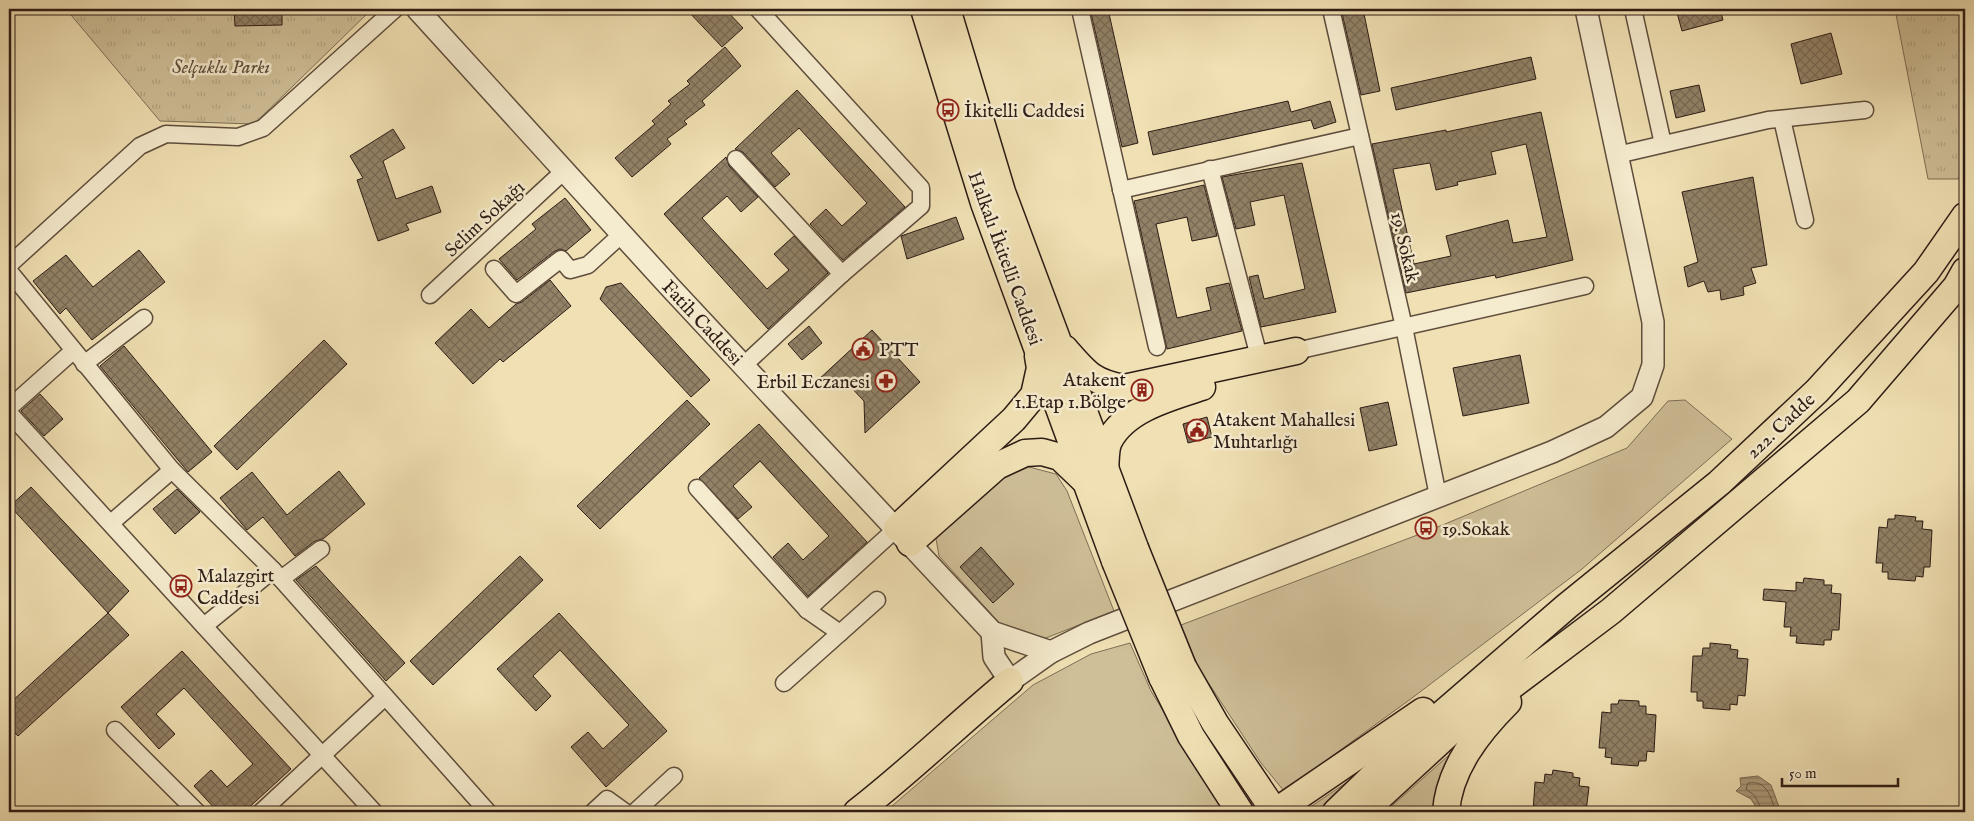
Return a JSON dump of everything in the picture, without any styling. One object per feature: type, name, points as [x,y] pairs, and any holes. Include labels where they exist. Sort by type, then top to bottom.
[{"type":"main road","name":"Halkalı İkitelli Caddesi","points":[[924,9],[984,203],[1047,343]]},
{"type":"main road","name":"Halkalı İkitelli Caddesi","points":[[947,9],[1047,343],[1125,554],[1173,672]]},
{"type":"main road","name":"222. Cadde","points":[[1567,606],[1719,483],[1817,391],[1926,272],[1965,216]]},
{"type":"main road","name":"222. Cadde","points":[[1558,652],[1612,611],[1858,401],[1956,287],[1965,271]]},
{"type":"main road","points":[[904,536],[1014,419],[1034,395],[1047,343],[1102,384],[1124,388],[1191,375],[1259,357],[1296,351]]},
{"type":"main road","points":[[904,536],[997,466],[1025,453],[1042,452],[1060,457],[1096,477],[1108,442],[1122,423],[1172,396],[1238,376],[1296,351]]},
{"type":"main road","points":[[1173,672],[1215,723],[1275,812],[1372,748],[1567,606]]},
{"type":"main road","points":[[1336,812],[1397,753],[1567,606]]},
{"type":"main road","points":[[1363,812],[1448,733],[1558,652]]},
{"type":"main road","points":[[1446,812],[1447,800],[1461,759],[1498,712],[1558,652]]},
{"type":"main road","points":[[1173,672],[1191,736],[1238,809]]},
{"type":"main road","points":[[856,812],[892,785],[954,727],[1010,681]]},
{"type":"street","points":[[9,265],[140,146],[166,134],[238,137],[264,128],[395,9]]},
{"type":"street","name":"Fatih Caddesi","points":[[417,9],[622,234],[992,632]]},
{"type":"street","points":[[744,365],[842,274],[921,206],[921,188],[758,9]]},
{"type":"street","points":[[1080,9],[1157,347]]},
{"type":"street","name":"19. Sokak","points":[[1331,9],[1404,327],[1438,496]]},
{"type":"street","points":[[1051,652],[992,632],[994,657],[1010,681],[1051,652],[1088,633],[1552,452],[1606,427],[1642,397],[1653,365],[1653,322],[1586,9]]},
{"type":"street","points":[[1633,9],[1663,144]]},
{"type":"street","points":[[1617,155],[1782,119],[1865,110]]},
{"type":"street","points":[[1782,119],[1805,220]]},
{"type":"street","points":[[1122,190],[1360,136]]},
{"type":"street","points":[[736,159],[842,274]]},
{"type":"street","points":[[1210,169],[1259,357]]},
{"type":"street","name":"Selim Sokağı","points":[[430,295],[565,170]]},
{"type":"street","points":[[494,269],[516,294],[561,259],[570,270],[588,265],[622,234]]},
{"type":"street","points":[[9,271],[172,470],[276,574],[488,812]]},
{"type":"street","points":[[1296,351],[1585,286]]},
{"type":"street","points":[[84,364],[144,318]]},
{"type":"street","points":[[9,408],[73,351]]},
{"type":"street","points":[[9,413],[374,812]]},
{"type":"street","points":[[111,523],[172,470]]},
{"type":"street","points":[[697,488],[808,610],[840,633]]},
{"type":"street","points":[[808,610],[904,536]]},
{"type":"street","points":[[204,626],[276,574],[321,549]]},
{"type":"street","points":[[784,682],[877,600]]},
{"type":"street","points":[[261,812],[385,697]]},
{"type":"street","points":[[115,730],[197,812]]},
{"type":"street","points":[[635,812],[674,776]]},
{"type":"street","points":[[593,812],[607,799],[625,812]]},
{"type":"green space","name":"Selçuklu Parkı","points":[[66,9],[372,9],[254,124],[160,121]]},
{"type":"green space","points":[[1895,9],[1965,9],[1965,168],[1958,179],[1928,179]]},
{"type":"green space","points":[[1685,400],[1732,439],[1582,569],[1412,698],[1284,791],[1261,763],[1198,667],[1181,625],[1433,529],[1627,448],[1668,401]]},
{"type":"green space","points":[[1029,467],[1056,474],[1067,491],[1114,611],[1046,638],[1003,627],[939,556],[935,533],[1011,468]]},
{"type":"green space","points":[[1130,643],[1151,691],[1225,812],[885,812],[1033,685],[1091,654]]},
{"type":"green space","points":[[1457,748],[1435,812],[1385,812]]},
{"type":"green space","points":[[1356,776],[1322,812],[1303,812]]},
{"type":"water","points":[[1758,776],[1771,785],[1781,812],[1759,812],[1751,799],[1736,791],[1741,786],[1740,778]]},
{"type":"building","points":[[234,9],[282,9],[282,25],[235,26]]},
{"type":"building","points":[[686,9],[725,9],[743,28],[722,47]]},
{"type":"building","points":[[1090,9],[1108,9],[1138,143],[1122,147]]},
{"type":"building","points":[[1341,9],[1363,9],[1380,91],[1361,95]]},
{"type":"building","points":[[1676,9],[1720,9],[1723,20],[1682,31]]},
{"type":"building","points":[[1831,33],[1842,74],[1801,84],[1791,44]]},
{"type":"building","points":[[725,47],[741,66],[702,101],[705,105],[684,121],[687,124],[667,139],[671,144],[632,177],[615,158],[655,124],[652,121],[671,104],[668,101],[690,84],[687,81]]},
{"type":"building","points":[[1531,57],[1536,79],[1396,110],[1391,88]]},
{"type":"building","points":[[1699,85],[1705,111],[1676,118],[1670,91]]},
{"type":"building","points":[[797,90],[905,207],[843,260],[810,224],[826,209],[842,226],[867,203],[799,128],[771,153],[790,174],[775,187],[743,152],[735,149]]},
{"type":"building","points":[[1288,101],[1291,112],[1330,101],[1336,122],[1314,129],[1311,120],[1153,155],[1148,132]]},
{"type":"building","points":[[1541,112],[1573,260],[1496,278],[1495,275],[1406,293],[1372,144],[1446,130],[1446,132]],"holes":[[[1526,144],[1547,237],[1513,243],[1508,220],[1446,236],[1451,256],[1414,264],[1393,169],[1430,163],[1436,190],[1458,185],[1457,182],[1496,174],[1491,152]]]},
{"type":"building","points":[[393,129],[405,148],[383,161],[396,199],[432,186],[441,212],[406,224],[409,230],[378,241],[357,180],[363,178],[350,156]]},
{"type":"building","points":[[726,157],[729,166],[758,197],[741,212],[727,196],[702,218],[767,289],[789,270],[774,254],[794,236],[828,273],[768,329],[664,214]]},
{"type":"building","points":[[1302,163],[1336,312],[1261,327],[1249,277],[1258,275],[1264,299],[1305,289],[1284,195],[1250,202],[1255,225],[1236,229],[1222,177]]},
{"type":"building","points":[[1753,177],[1767,265],[1751,268],[1756,283],[1743,287],[1744,295],[1721,300],[1720,290],[1708,292],[1704,281],[1688,287],[1684,267],[1698,262],[1682,192]]},
{"type":"building","points":[[1204,185],[1217,236],[1192,241],[1187,217],[1156,224],[1177,318],[1211,310],[1206,288],[1229,283],[1242,331],[1167,349],[1134,201]]},
{"type":"building","points":[[565,198],[591,230],[566,251],[560,249],[555,251],[517,280],[499,259],[536,229],[532,224]]},
{"type":"building","points":[[956,217],[964,239],[907,259],[901,236]]},
{"type":"building","points":[[139,250],[165,282],[92,340],[66,308],[60,314],[33,281],[66,255],[93,287]]},
{"type":"building","points":[[550,280],[571,306],[503,362],[500,359],[473,384],[435,343],[471,309],[489,328],[516,304],[522,302]]},
{"type":"building","points":[[621,283],[710,380],[691,397],[600,299],[606,287]]},
{"type":"building","points":[[809,326],[822,343],[802,360],[788,344]]},
{"type":"building","points":[[872,330],[920,382],[865,433],[864,401],[846,382],[817,381]]},
{"type":"building","points":[[324,340],[347,364],[237,470],[214,446]]},
{"type":"building","points":[[124,346],[212,452],[188,472],[100,366]]},
{"type":"building","points":[[1520,355],[1529,403],[1463,416],[1453,368]]},
{"type":"building","points":[[40,394],[63,419],[44,436],[21,411]]},
{"type":"building","points":[[687,400],[710,424],[600,529],[577,506]]},
{"type":"building","points":[[1388,402],[1397,445],[1369,451],[1360,408]]},
{"type":"building","name":"Atakent Mahallesi Muhtarlığı","points":[[1207,417],[1212,437],[1188,443],[1183,424]]},
{"type":"building","points":[[759,424],[867,542],[808,596],[773,557],[788,543],[803,560],[829,536],[760,461],[733,486],[752,507],[738,519],[699,478]]},
{"type":"building","points":[[339,471],[365,504],[323,539],[315,541],[295,556],[263,517],[247,530],[220,498],[252,472],[287,515]]},
{"type":"building","points":[[31,487],[129,591],[108,613],[10,506]]},
{"type":"building","points":[[177,489],[200,512],[175,534],[153,509]]},
{"type":"building","points":[[1895,515],[1916,517],[1915,521],[1923,521],[1922,529],[1932,530],[1930,567],[1924,567],[1923,577],[1916,576],[1915,581],[1888,579],[1888,572],[1882,572],[1883,563],[1876,563],[1879,527],[1887,528],[1888,519],[1895,519]]},
{"type":"building","points":[[981,547],[1014,584],[993,603],[960,567]]},
{"type":"building","points":[[520,556],[543,580],[433,685],[410,661]]},
{"type":"building","points":[[316,566],[405,663],[386,681],[296,580]]},
{"type":"building","points":[[1804,578],[1824,580],[1824,585],[1832,585],[1831,593],[1841,594],[1839,630],[1832,630],[1831,640],[1824,640],[1824,645],[1796,643],[1797,636],[1790,636],[1791,627],[1784,627],[1786,602],[1763,600],[1764,589],[1796,591],[1796,582],[1803,583]]},
{"type":"building","points":[[108,613],[129,635],[18,736],[9,727],[9,704]]},
{"type":"building","points":[[559,613],[667,731],[606,787],[571,747],[588,732],[603,749],[629,725],[560,650],[533,676],[551,696],[536,711],[497,669]]},
{"type":"building","points":[[1710,643],[1731,645],[1730,649],[1738,650],[1737,658],[1748,659],[1745,696],[1738,695],[1737,705],[1730,704],[1730,710],[1703,708],[1703,701],[1697,701],[1697,692],[1691,692],[1693,656],[1702,656],[1703,648],[1710,648]]},
{"type":"building","points":[[182,651],[291,769],[244,812],[218,812],[194,786],[211,770],[227,787],[253,764],[184,688],[156,714],[175,734],[159,749],[121,707]]},
{"type":"building","points":[[1619,700],[1639,701],[1639,706],[1646,706],[1646,714],[1656,715],[1654,752],[1647,751],[1646,761],[1639,761],[1638,766],[1611,764],[1612,758],[1605,757],[1606,748],[1599,748],[1602,712],[1611,713],[1611,704],[1618,704]]},
{"type":"building","points":[[1553,770],[1573,773],[1573,777],[1580,778],[1579,786],[1589,787],[1586,812],[1533,812],[1535,782],[1544,783],[1545,774],[1552,775]]},
{"type":"place","name":"İkitelli Caddesi","points":[[948,110]]},
{"type":"place","name":"PTT","points":[[863,349]]},
{"type":"place","name":"Erbil Eczanesi","points":[[886,381]]},
{"type":"place","name":"Atakent 1.Etap 1.Bölge","points":[[1142,390]]},
{"type":"place","name":"Atakent Mahallesi Muhtarlığı","points":[[1197,430]]},
{"type":"place","name":"19.Sokak","points":[[1426,528]]},
{"type":"place","name":"Malazgirt Caddesi","points":[[181,586]]}]
